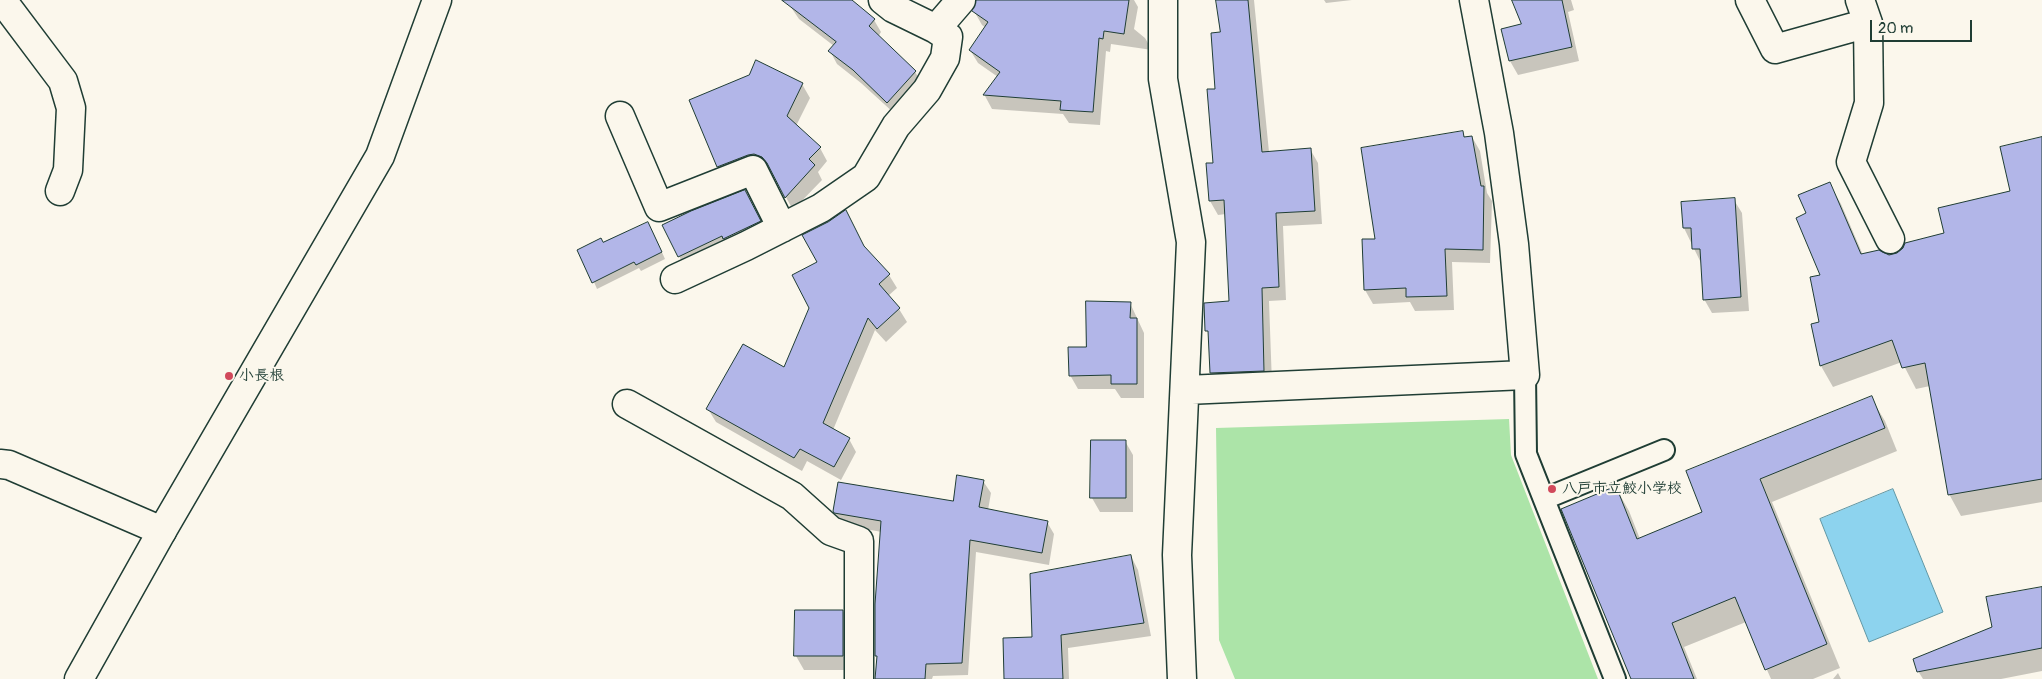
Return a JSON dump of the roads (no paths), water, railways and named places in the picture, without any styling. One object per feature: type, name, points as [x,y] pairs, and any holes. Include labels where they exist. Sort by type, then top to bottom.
[{"type":"street","points":[[0,4],[1,0]]},
{"type":"street","points":[[1,0],[63,81],[66,90],[71,108],[68,170],[60,191]]},
{"type":"street","points":[[80,679],[162,531],[380,156],[438,0]]},
{"type":"street","points":[[675,279],[821,208],[866,177],[896,126],[927,90],[945,58],[948,37],[893,8],[883,0]]},
{"type":"street","points":[[936,29],[961,0]]},
{"type":"street","points":[[1163,0],[1163,79],[1191,242],[1186,390],[1177,555],[1182,679]]},
{"type":"street","points":[[1186,390],[1525,375],[1514,244],[1501,142],[1474,0]]},
{"type":"street","points":[[1750,0],[1775,49],[1864,11],[1869,103],[1851,162],[1890,239]]},
{"type":"street","points":[[620,116],[659,207],[753,170],[782,228]]},
{"type":"street","points":[[627,404],[792,496],[831,531],[859,541],[859,679]]},
{"type":"street","points":[[0,464],[9,465],[162,531]]},
{"type":"lane","points":[[1525,375],[1526,454],[1615,679]]},
{"type":"lane","points":[[1544,499],[1664,450]]},
{"type":"water","points":[[1893,489],[1943,612],[1869,642],[1820,519]]},
{"type":"place","name":"小長根","points":[[229,376]]},
{"type":"place","name":"八戸市立鮫小学校","points":[[1552,489]]}]
